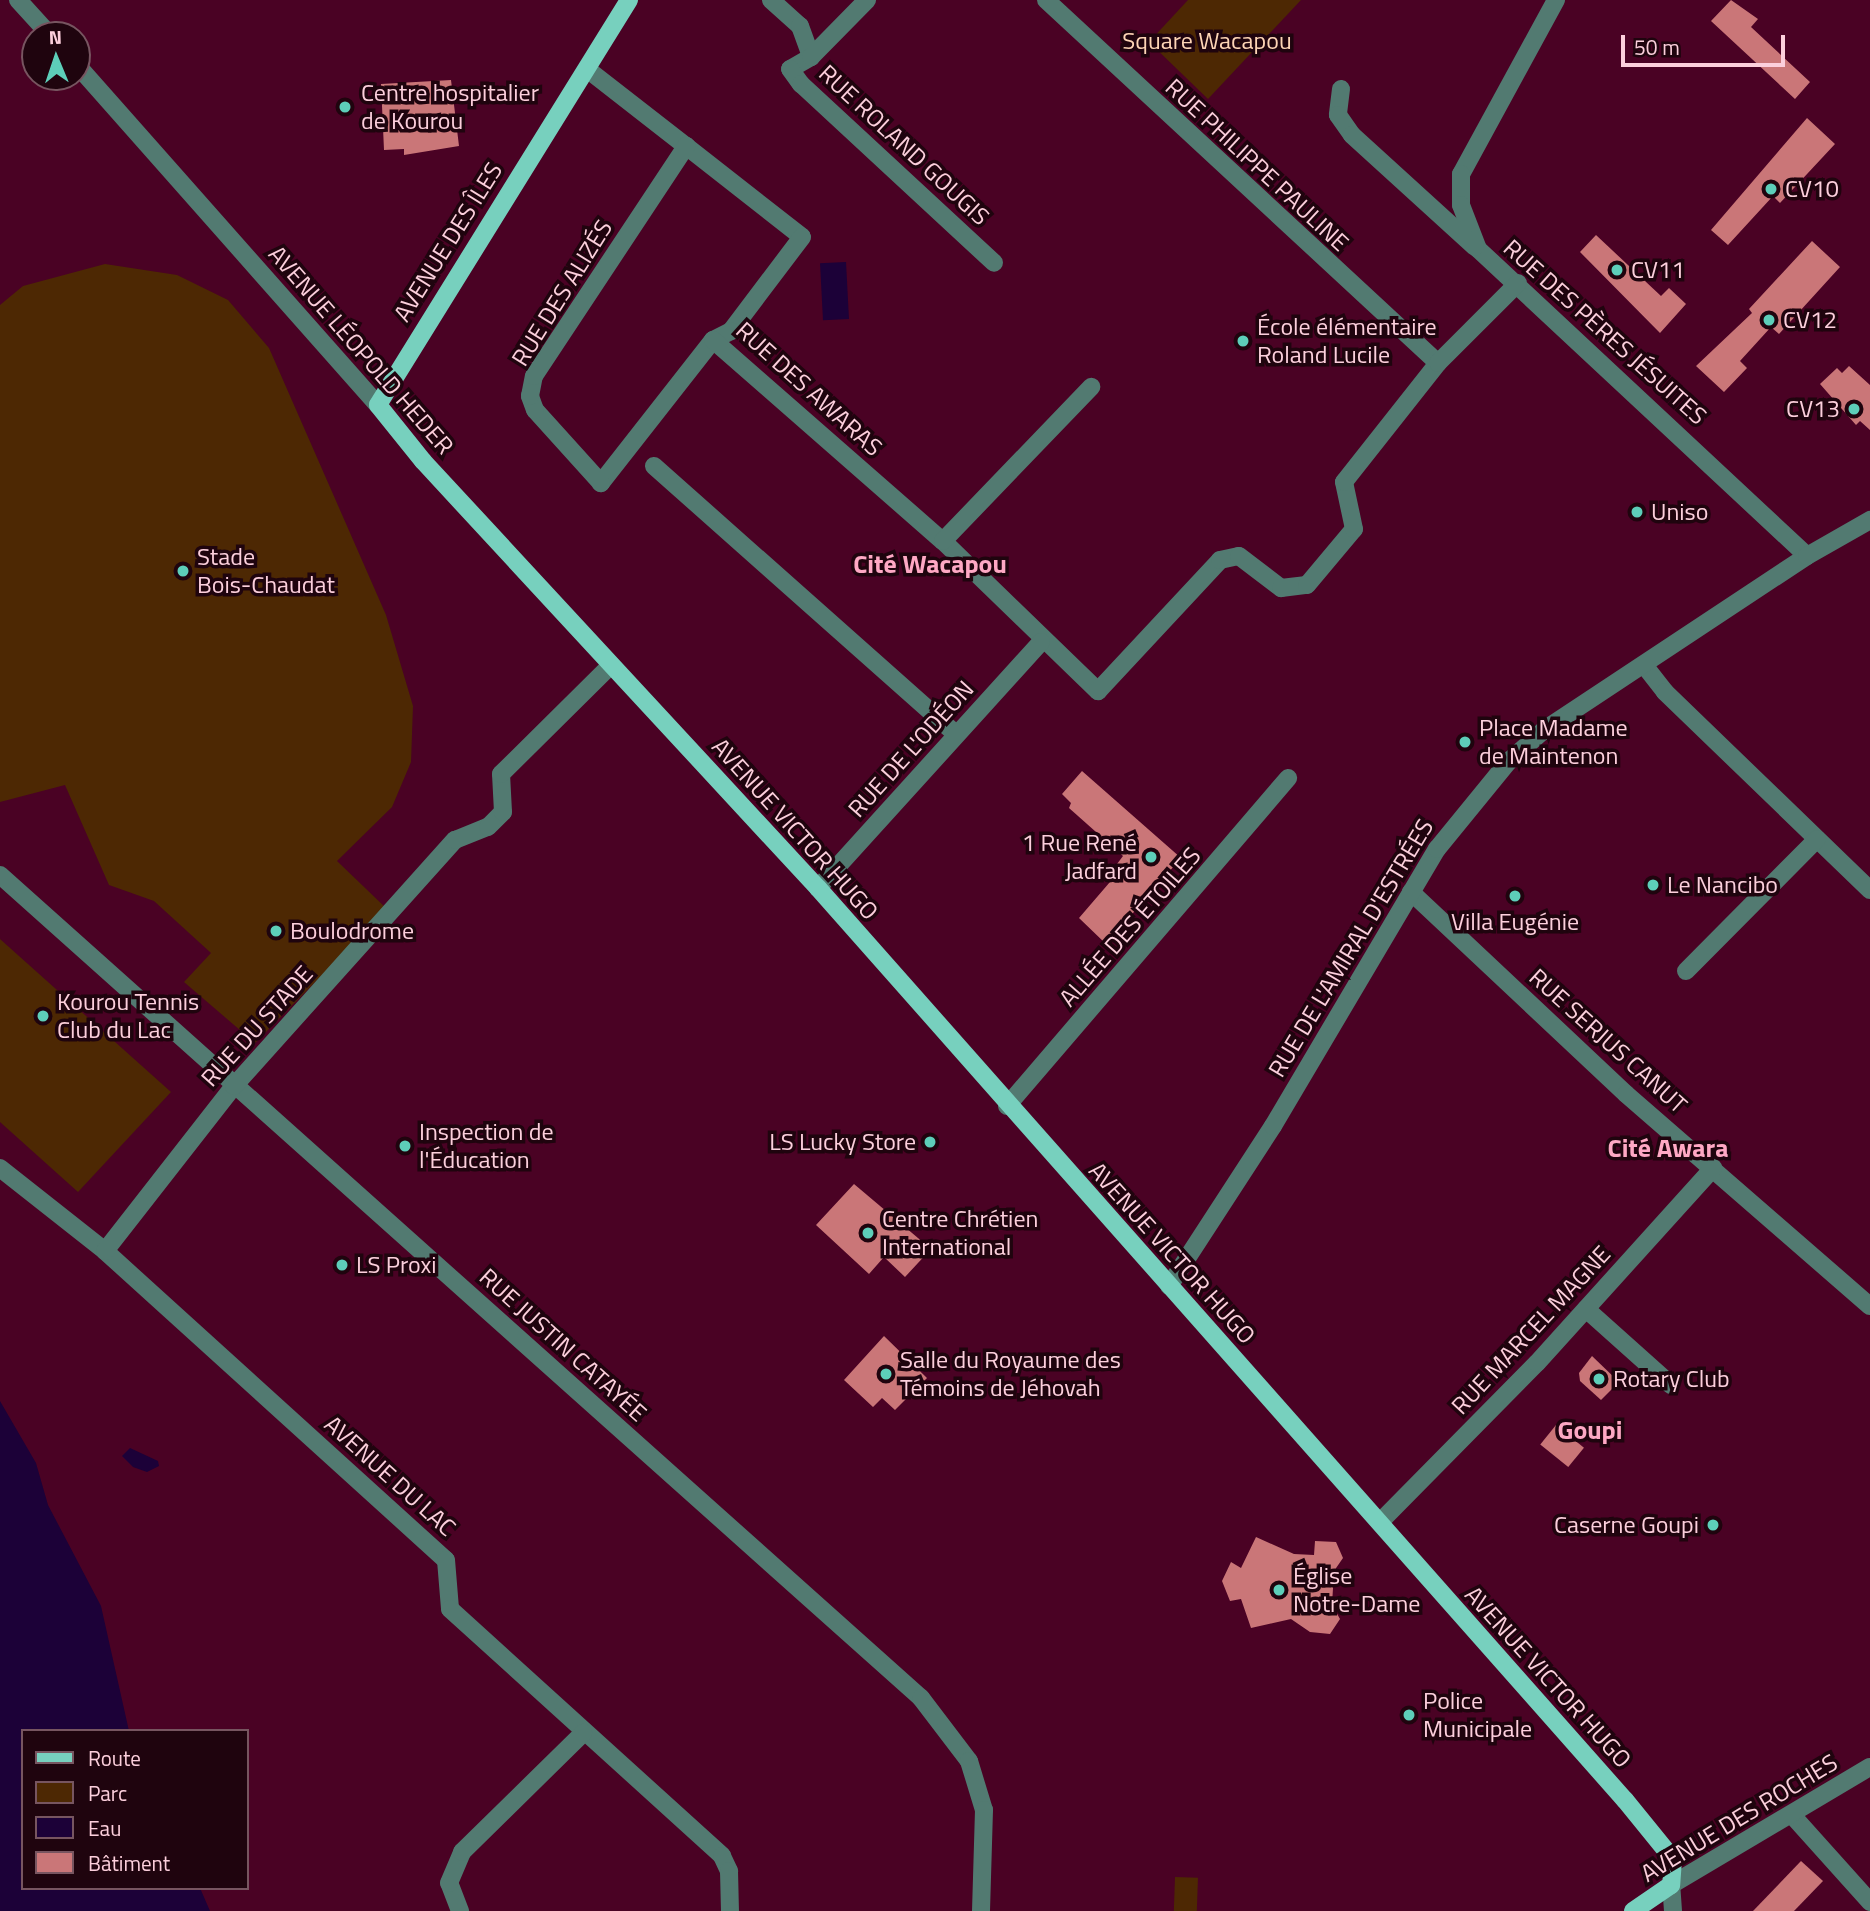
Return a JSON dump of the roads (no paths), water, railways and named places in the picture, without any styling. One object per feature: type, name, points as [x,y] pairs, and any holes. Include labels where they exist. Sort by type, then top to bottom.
[{"type":"main road","name":"AVENUE DES ÎLES","points":[[378,405],[629,0]]},
{"type":"main road","name":"AVENUE LÉOPOLD HEDER","points":[[378,405],[611,665]]},
{"type":"main road","name":"AVENUE VICTOR HUGO","points":[[611,665],[818,888],[1007,1106],[1380,1522],[1672,1859],[1671,1885]]},
{"type":"main road","name":"AVENUE DES ROCHES","points":[[1633,1911],[1671,1885]]},
{"type":"street","points":[[18,0],[37,21]]},
{"type":"street","name":"RUE ROLAND GOUGIS","points":[[771,0],[800,26],[811,57],[790,69],[801,84],[994,263]]},
{"type":"street","points":[[811,57],[867,0]]},
{"type":"street","name":"RUE PHILIPPE PAULINE","points":[[1046,0],[1438,363]]},
{"type":"street","name":"RUE DES PÈRES JÉSUITES","points":[[1556,0],[1461,174],[1461,205],[1478,249],[1518,283],[1807,555]]},
{"type":"street","points":[[587,69],[686,146]]},
{"type":"street","name":"AVENUE LÉOPOLD HEDER","points":[[91,81],[378,405]]},
{"type":"street","points":[[1341,89],[1338,115],[1352,135],[1478,249]]},
{"type":"street","name":"RUE DES AWARAS","points":[[686,146],[802,237],[732,331],[713,340],[943,541],[1041,642],[1098,691],[1220,560],[1239,556],[1281,588],[1307,585],[1354,529],[1344,482],[1438,363]]},
{"type":"street","name":"RUE DES ALIZÉS","points":[[686,146],[534,376],[530,396],[535,410],[601,483],[713,340]]},
{"type":"street","points":[[1438,363],[1518,283]]},
{"type":"street","points":[[943,541],[1091,387]]},
{"type":"street","points":[[654,466],[956,734]]},
{"type":"street","name":"RUE DE L'AMIRAL D'ESTRÉES","points":[[1169,1286],[1273,1126],[1443,840],[1508,762],[1544,730],[1807,555],[1870,520]]},
{"type":"street","name":"RUE DE L'ODÉON","points":[[818,888],[1041,642]]},
{"type":"street","name":"RUE DU STADE","points":[[105,1251],[234,1086],[454,840],[488,827],[503,812],[501,774],[611,665]]},
{"type":"street","points":[[1644,665],[1870,890]]},
{"type":"street","name":"ALLÉE DES ÉTOILES","points":[[1007,1106],[1288,778]]},
{"type":"street","points":[[1686,971],[1817,839]]},
{"type":"street","name":"RUE JUSTIN CATAYÉE","points":[[0,875],[921,1698],[969,1760],[984,1810],[981,1911]]},
{"type":"street","name":"RUE SERJUS CANUT","points":[[1411,892],[1713,1168],[1870,1306]]},
{"type":"street","name":"AVENUE DU LAC","points":[[0,1167],[105,1251],[446,1560],[450,1609],[583,1733],[722,1856],[729,1871],[730,1911]]},
{"type":"street","name":"RUE MARCEL MAGNE","points":[[1380,1522],[1586,1309],[1713,1168]]},
{"type":"street","points":[[1586,1309],[1671,1385]]},
{"type":"street","points":[[460,1911],[449,1883],[462,1852],[583,1733]]},
{"type":"street","name":"AVENUE DES ROCHES","points":[[1671,1885],[1870,1767]]},
{"type":"street","points":[[1792,1815],[1870,1902]]},
{"type":"street","points":[[1671,1885],[1673,1911]]},
{"type":"water","points":[[846,262],[849,319],[823,320],[820,263]]},
{"type":"water","points":[[0,1401],[36,1463],[48,1505],[101,1606],[129,1729],[21,1729],[21,1890],[201,1890],[210,1911],[0,1911]]},
{"type":"water","points":[[130,1448],[158,1461],[159,1466],[147,1472],[133,1467],[122,1456]]},
{"type":"place","name":"Centre hospitalier de Kourou","points":[[345,107]]},
{"type":"place","name":"CV10","points":[[1771,189]]},
{"type":"place","name":"CV11","points":[[1617,270]]},
{"type":"place","name":"CV12","points":[[1769,320]]},
{"type":"place","name":"École élémentaire Roland Lucile","points":[[1243,341]]},
{"type":"place","name":"CV13","points":[[1854,409]]},
{"type":"place","name":"Uniso","points":[[1637,512]]},
{"type":"place","name":"Stade Bois-Chaudat","points":[[183,571]]},
{"type":"place","name":"Place Madame de Maintenon","points":[[1465,742]]},
{"type":"place","name":"1 Rue René Jadfard","points":[[1151,857]]},
{"type":"place","name":"Le Nancibo","points":[[1653,885]]},
{"type":"place","name":"Villa Eugénie","points":[[1515,896]]},
{"type":"place","name":"Boulodrome","points":[[276,931]]},
{"type":"place","name":"Kourou Tennis Club du Lac","points":[[43,1016]]},
{"type":"place","name":"LS Lucky Store","points":[[930,1142]]},
{"type":"place","name":"Inspection de l'Éducation","points":[[405,1146]]},
{"type":"place","name":"Centre Chrétien International","points":[[868,1233]]},
{"type":"place","name":"LS Proxi","points":[[342,1265]]},
{"type":"place","name":"Salle du Royaume des Témoins de Jéhovah","points":[[886,1374]]},
{"type":"place","name":"Rotary Club","points":[[1599,1379]]},
{"type":"place","name":"Caserne Goupi","points":[[1713,1525]]},
{"type":"place","name":"Église Notre-Dame","points":[[1279,1590]]},
{"type":"place","name":"Police Municipale","points":[[1409,1715]]},
{"type":"district","name":"Cité Wacapou","points":[[930,564]]},
{"type":"district","name":"Cité Awara","points":[[1668,1148]]},
{"type":"district","name":"Goupi","points":[[1590,1430]]},
{"type":"park label","name":"Square Wacapou","points":[[1207,41]]}]
